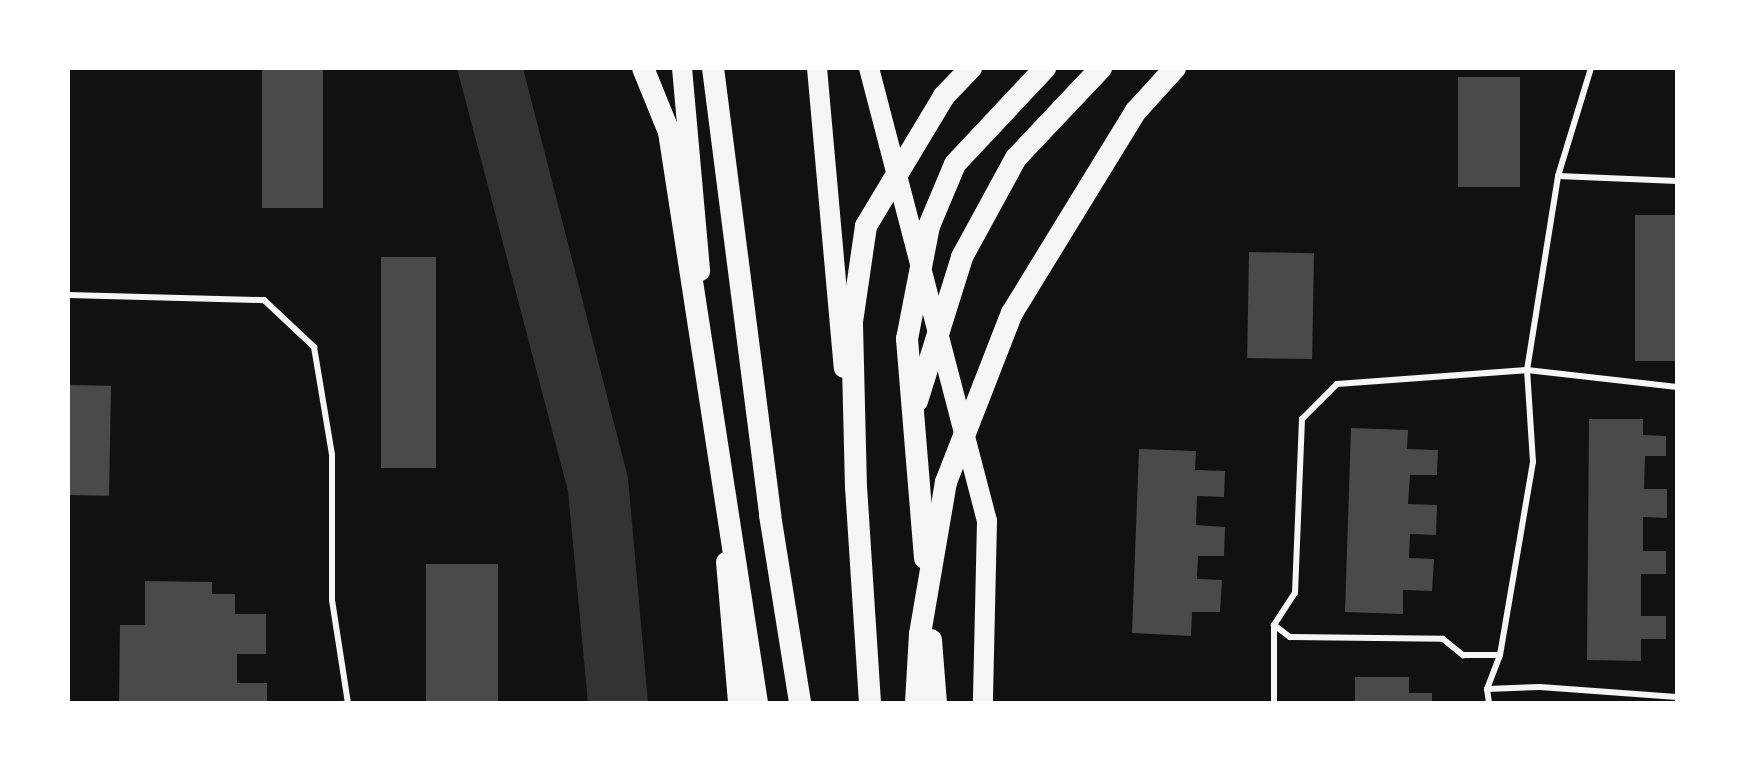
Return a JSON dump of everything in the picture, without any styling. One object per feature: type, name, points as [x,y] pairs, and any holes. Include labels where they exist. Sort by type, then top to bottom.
[{"type":"highway","points":[[643,68],[669,132],[757,703]]},
{"type":"highway","points":[[713,68],[770,515],[800,703]]},
{"type":"highway","points":[[871,703],[856,488],[852,322],[866,226],[944,96],[971,68]]},
{"type":"highway","points":[[936,703],[907,339],[929,226],[955,164],[1045,68]]},
{"type":"highway","points":[[913,413],[969,245],[1016,158],[1101,68]]},
{"type":"highway","points":[[916,703],[920,634],[946,482],[1012,313],[1136,111],[1175,68]]},
{"type":"main road","points":[[682,68],[738,703]]},
{"type":"main road","points":[[817,68],[871,703]]},
{"type":"main road","points":[[869,68],[987,521],[983,703]]},
{"type":"lane","points":[[1489,703],[1487,689],[1500,655],[1533,462],[1527,370],[1558,176],[1591,68]]},
{"type":"lane","points":[[1558,176],[1677,181]]},
{"type":"lane","points":[[68,295],[264,300],[314,347],[332,455],[332,600],[348,703]]},
{"type":"lane","points":[[1274,703],[1274,625],[1295,593],[1302,419],[1337,384],[1527,370],[1677,387]]},
{"type":"lane","points":[[1274,625],[1290,637],[1443,639],[1463,655],[1500,655]]},
{"type":"lane","points":[[1487,689],[1540,687],[1677,697]]},
{"type":"shaded area","points":[[457,68],[523,68],[628,478],[648,703],[588,703],[568,491]]},
{"type":"building","points":[[262,68],[323,68],[323,208],[262,208]]},
{"type":"building","points":[[1458,77],[1520,77],[1520,187],[1458,187]]},
{"type":"building","points":[[1635,215],[1677,215],[1677,361],[1635,361]]},
{"type":"building","points":[[1249,252],[1314,253],[1312,359],[1247,358]]},
{"type":"building","points":[[381,257],[436,257],[436,468],[381,468]]},
{"type":"building","points":[[68,385],[111,386],[109,496],[68,495]]},
{"type":"building","points":[[1589,419],[1643,419],[1643,435],[1666,436],[1666,456],[1645,456],[1644,489],[1667,489],[1667,518],[1643,517],[1643,551],[1666,551],[1666,574],[1641,574],[1641,616],[1666,616],[1666,639],[1641,639],[1641,661],[1587,660]]},
{"type":"building","points":[[1351,428],[1408,430],[1407,449],[1438,450],[1437,475],[1410,475],[1408,504],[1437,505],[1436,535],[1410,534],[1409,558],[1434,559],[1432,591],[1403,590],[1403,614],[1345,612]]},
{"type":"building","points":[[1139,449],[1196,451],[1195,470],[1225,471],[1224,497],[1197,496],[1196,525],[1225,527],[1224,556],[1198,556],[1197,579],[1222,580],[1220,612],[1192,612],[1191,636],[1132,633]]},
{"type":"building","points":[[426,564],[498,564],[498,703],[426,703]]},
{"type":"building","points":[[145,581],[212,582],[212,594],[235,594],[235,614],[266,614],[266,654],[237,654],[237,683],[267,683],[267,703],[119,703],[120,625],[145,625]]},
{"type":"building","points":[[1355,677],[1409,677],[1409,693],[1432,693],[1432,703],[1355,703]]}]
